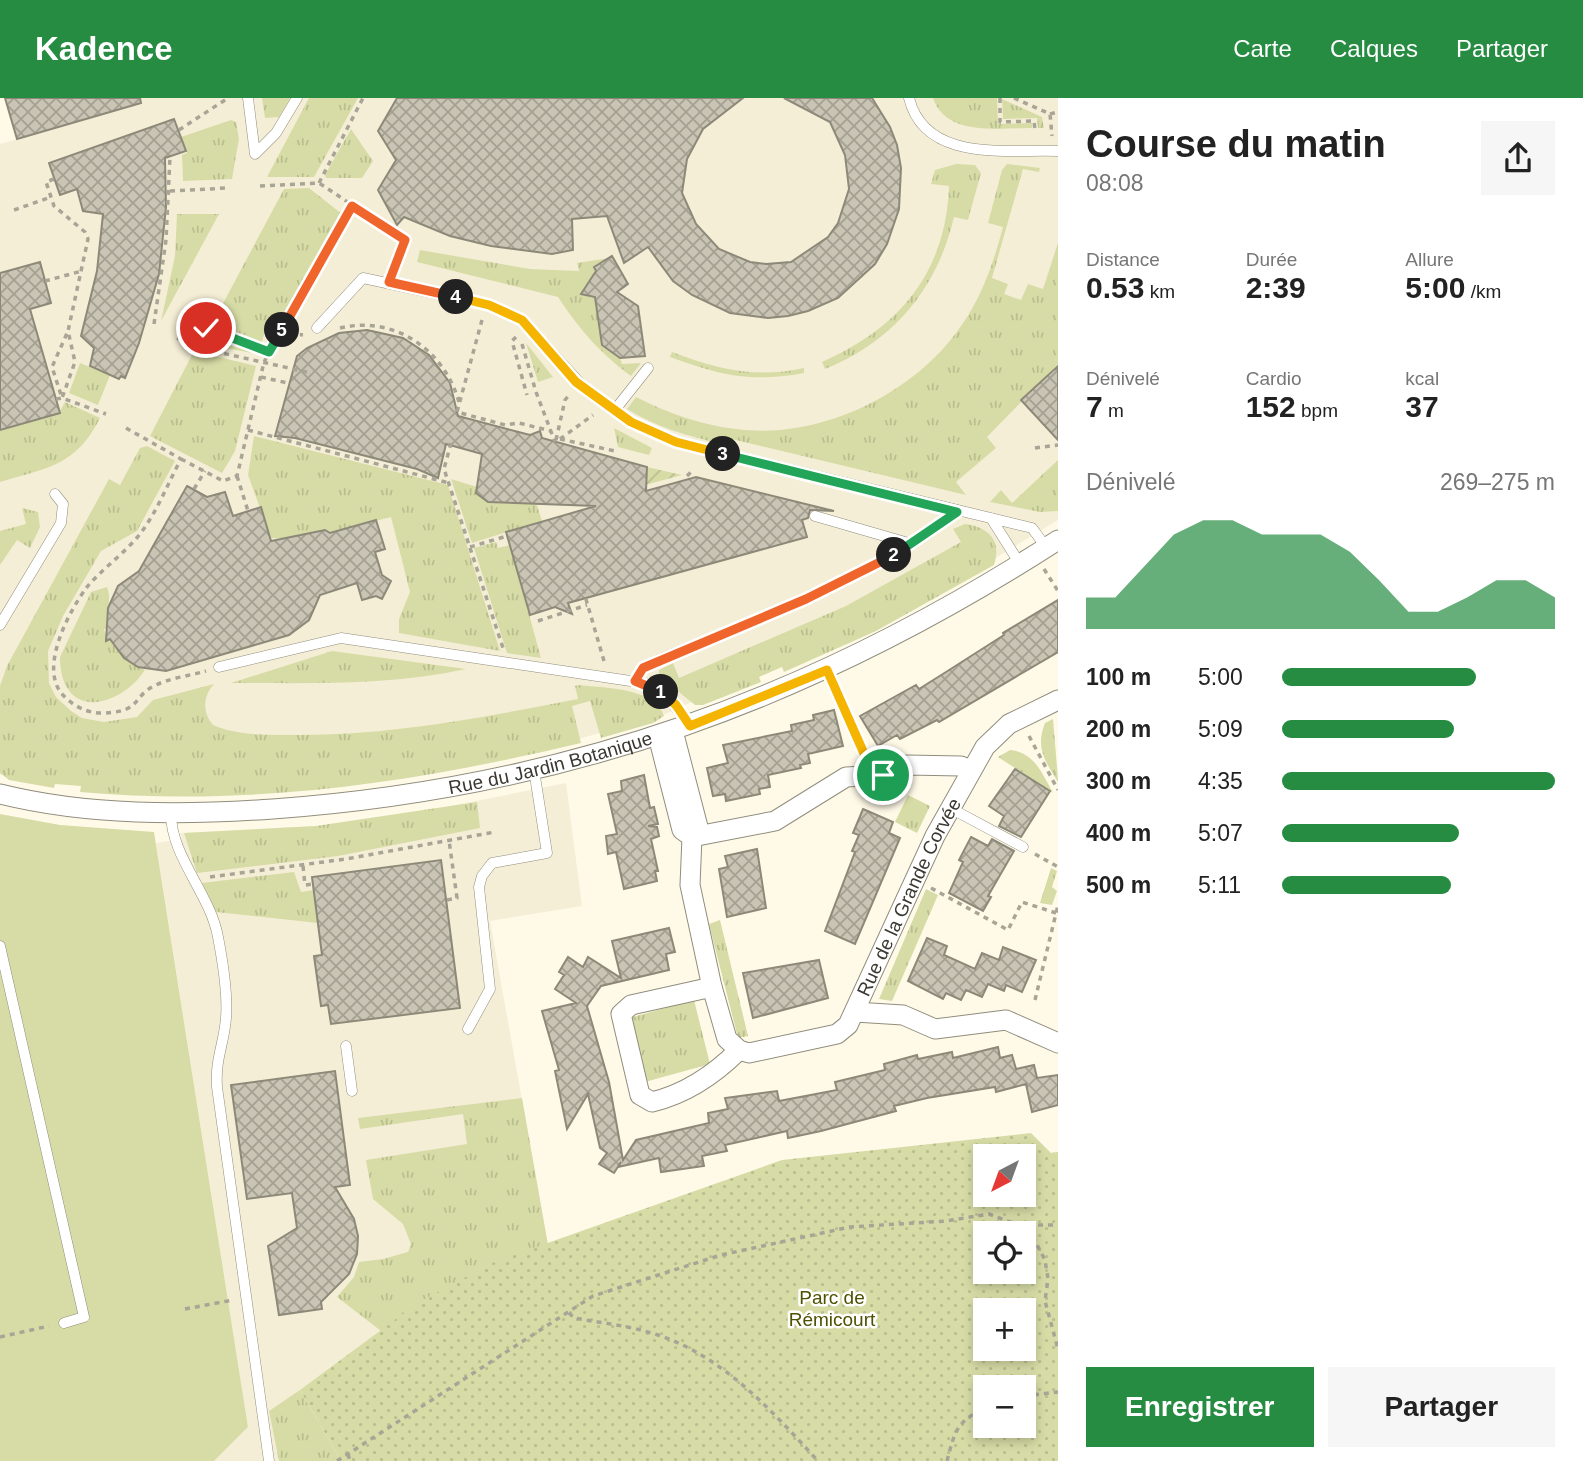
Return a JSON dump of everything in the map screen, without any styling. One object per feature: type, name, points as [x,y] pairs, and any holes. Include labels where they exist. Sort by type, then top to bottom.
[{"type":"street","name":"Rue du Jardin Botanique","points":[[0,794],[80,806],[171,812],[250,810],[362,801],[534,770],[674,731],[827,670],[916,626],[1052,544]]},
{"type":"street","name":"Rue de la Grande Corvée","points":[[739,1050],[749,1053],[763,1051],[837,1034],[849,1025],[914,879],[971,770],[996,734],[1019,719],[1058,701]]},
{"type":"street","points":[[674,731],[682,830],[692,837],[775,821],[846,777],[874,776],[907,765],[961,766],[971,770]]},
{"type":"street","points":[[692,837],[690,885],[712,987],[727,1039],[739,1050],[706,1078],[663,1099],[652,1102],[640,1095],[621,1014],[631,1005],[712,987]]},
{"type":"street","points":[[855,1012],[903,1015],[935,1029],[1006,1020],[1058,1042]]},
{"type":"lane","points":[[248,98],[255,154],[276,133],[298,98]]},
{"type":"lane","points":[[909,98],[916,117],[924,127],[947,143],[963,148],[1058,151]]},
{"type":"lane","points":[[317,328],[363,278],[489,305],[522,320],[576,382],[614,411],[653,434],[957,512],[1032,528],[1052,544]]},
{"type":"lane","points":[[614,411],[648,368]]},
{"type":"lane","points":[[0,625],[61,523],[63,504],[55,494]]},
{"type":"lane","points":[[635,681],[643,668],[658,660],[806,599],[912,544],[957,512]]},
{"type":"lane","points":[[815,516],[912,544]]},
{"type":"lane","points":[[991,518],[1020,564]]},
{"type":"lane","points":[[219,667],[341,638],[635,681],[666,695],[674,731]]},
{"type":"lane","points":[[468,1029],[490,989],[479,887],[482,876],[492,863],[547,853],[534,770]]},
{"type":"lane","points":[[950,807],[1023,847]]},
{"type":"lane","points":[[171,812],[170,830],[214,922],[225,987],[226,1020],[215,1063],[217,1087],[269,1461]]},
{"type":"lane","points":[[0,946],[84,1317],[64,1323]]},
{"type":"lane","points":[[346,1046],[352,1091]]},
{"type":"path","points":[[179,130],[228,98]]},
{"type":"path","points":[[319,183],[363,98]]},
{"type":"path","points":[[1000,98],[1000,121],[1034,121],[1035,130]]},
{"type":"path","points":[[1014,98],[1050,114],[1058,112]]},
{"type":"path","points":[[1050,114],[1053,138]]},
{"type":"path","points":[[154,324],[170,191],[170,157]]},
{"type":"path","points":[[54,180],[46,182],[54,206],[85,232],[88,239],[68,331],[52,367],[62,398]]},
{"type":"path","points":[[260,186],[319,183],[405,240],[389,282]]},
{"type":"path","points":[[170,191],[227,188]]},
{"type":"path","points":[[13,210],[51,197]]},
{"type":"path","points":[[248,511],[237,476],[264,362],[352,206]]},
{"type":"path","points":[[45,281],[82,271]]},
{"type":"path","points":[[482,317],[457,412],[505,425],[519,423],[551,431]]},
{"type":"path","points":[[329,330],[369,325],[391,328],[407,335],[436,358],[455,386],[460,404]]},
{"type":"path","points":[[206,328],[269,352]]},
{"type":"path","points":[[62,398],[75,362],[68,331]]},
{"type":"path","points":[[527,395],[512,341],[520,333],[551,431],[557,440],[615,451]]},
{"type":"path","points":[[177,338],[195,347],[311,373]]},
{"type":"path","points":[[261,377],[288,383]]},
{"type":"path","points":[[557,440],[565,400],[571,393]]},
{"type":"path","points":[[56,399],[62,398],[106,414]]},
{"type":"path","points":[[557,440],[594,414]]},
{"type":"path","points":[[126,428],[223,481],[237,476]]},
{"type":"path","points":[[248,430],[449,483]]},
{"type":"path","points":[[451,443],[444,469],[504,652]]},
{"type":"path","points":[[1035,448],[1058,445]]},
{"type":"path","points":[[181,459],[140,533],[87,588],[80,599],[58,641],[54,679],[60,692],[71,703],[89,712],[106,713],[133,708],[153,687],[219,667]]},
{"type":"path","points":[[194,489],[205,471]]},
{"type":"path","points":[[470,547],[507,536]]},
{"type":"path","points":[[583,589],[605,665]]},
{"type":"path","points":[[538,621],[587,605]]},
{"type":"path","points":[[827,670],[874,776]]},
{"type":"path","points":[[1019,719],[1058,790]]},
{"type":"path","points":[[194,879],[303,866],[495,832]]},
{"type":"path","points":[[447,900],[457,898],[449,840]]},
{"type":"path","points":[[1035,854],[1058,867]]},
{"type":"path","points":[[303,866],[305,885],[313,884]]},
{"type":"path","points":[[914,879],[1008,930],[1022,902],[1056,912]]},
{"type":"path","points":[[1035,1000],[1058,905]]},
{"type":"path","points":[[337,1461],[593,1296],[721,1255],[850,1227],[946,1221],[989,1214],[1009,1221]]},
{"type":"path","points":[[1036,1224],[1058,1224]]},
{"type":"path","points":[[1036,1243],[1045,1260],[1048,1279],[1045,1301],[1058,1349]]},
{"type":"path","points":[[185,1309],[246,1297]]},
{"type":"path","points":[[569,1313],[574,1318],[659,1335],[723,1368],[759,1399],[818,1461]]},
{"type":"path","points":[[0,1337],[64,1323]]},
{"type":"path","points":[[1036,1395],[1058,1392]]},
{"type":"path","points":[[947,1461],[954,1433],[964,1418],[973,1414]]},
{"type":"path","points":[[348,1454],[350,1461]]},
{"type":"shaded area","points":[[125,98],[1058,98],[1058,520],[976,570],[655,719],[512,756],[0,775],[0,144],[121,109]]},
{"type":"shaded area","points":[[566,783],[582,906],[490,921],[548,1245],[494,1262],[300,1390],[341,1461],[214,1461],[248,1427],[156,843],[181,839],[180,833],[316,826],[400,816]]},
{"type":"green space","points":[[262,98],[290,98],[279,117],[265,118]]},
{"type":"green space","points":[[309,98],[358,98],[314,177],[267,177]]},
{"type":"green space","points":[[933,98],[997,98],[998,124],[1032,123],[1032,128],[990,129],[962,125],[949,119]]},
{"type":"green space","points":[[1002,99],[1042,117],[1044,128],[1038,128],[1037,118],[1003,119]]},
{"type":"green space","points":[[231,120],[236,122],[239,139],[232,179],[183,181],[182,155],[187,153],[181,137]]},
{"type":"green space","points":[[351,129],[373,161],[362,178],[326,178],[325,175]]},
{"type":"green space","points":[[956,164],[975,165],[981,173],[968,220],[954,217],[936,267],[924,289],[892,328],[872,344],[825,369],[822,362],[874,332],[895,314],[913,294],[928,271],[939,245],[946,217],[949,186],[931,184],[935,170]]},
{"type":"green space","points":[[1007,164],[1040,168],[1039,172],[1023,169],[992,278],[1008,284],[1004,294],[1021,300],[1028,284],[1043,289],[1058,243],[1058,364],[987,437],[996,448],[956,482],[966,495],[723,437],[717,443],[671,430],[627,409],[636,397],[697,421],[736,429],[767,431],[798,428],[829,420],[887,394],[913,377],[936,356],[956,333],[979,296],[1003,227],[988,223],[1002,170]]},
{"type":"green space","points":[[309,188],[342,214],[285,320],[269,317],[261,345],[211,326],[284,189]]},
{"type":"green space","points":[[177,214],[219,214],[161,321],[175,256]]},
{"type":"green space","points":[[420,250],[530,269],[579,271],[577,263],[609,258],[594,267],[602,345],[620,358],[622,364],[641,363],[631,376],[591,340],[558,297],[417,262]]},
{"type":"green space","points":[[205,331],[256,350],[257,354],[199,343]]},
{"type":"green space","points":[[526,343],[553,377],[538,382]]},
{"type":"green space","points":[[194,351],[256,366],[235,451],[222,473],[150,436]]},
{"type":"green space","points":[[672,352],[736,370],[769,373],[804,368],[804,373],[767,377],[736,376],[670,357]]},
{"type":"green space","points":[[80,363],[110,375],[98,405],[69,393]]},
{"type":"green space","points":[[65,402],[100,418],[91,434],[70,456],[59,463],[0,482],[0,430],[59,413]]},
{"type":"green space","points":[[614,428],[652,448],[649,455],[618,447]]},
{"type":"green space","points":[[254,436],[448,485],[500,651],[399,633],[399,619],[410,592],[391,517],[330,533],[324,530],[298,538],[271,538],[248,475]]},
{"type":"green space","points":[[147,446],[175,461],[137,531],[101,551],[63,616],[48,651],[49,683],[56,697],[82,718],[104,722],[137,717],[153,700],[214,684],[205,704],[213,725],[254,734],[333,734],[439,724],[578,699],[575,686],[578,685],[613,688],[639,694],[659,706],[664,716],[653,723],[601,738],[590,701],[572,706],[581,743],[456,770],[332,788],[270,794],[144,796],[80,792],[81,786],[55,784],[54,788],[9,780],[0,773],[0,686],[7,666],[109,479],[120,485],[140,448]]},
{"type":"green space","points":[[1058,460],[1058,511],[1040,512],[990,502],[1001,490],[1012,503]]},
{"type":"green space","points":[[647,467],[682,475],[623,491]]},
{"type":"green space","points":[[451,479],[477,487],[476,493],[496,503],[534,496],[542,521],[472,543]]},
{"type":"green space","points":[[22,508],[38,512],[40,527],[30,548],[17,540],[0,565],[0,531],[26,524]]},
{"type":"green space","points":[[965,524],[981,528],[992,537],[996,549],[994,565],[876,631],[784,672],[782,667],[759,677],[761,682],[703,705],[695,705],[659,676],[659,670],[673,663],[679,678],[846,606],[961,542],[953,529]]},
{"type":"green space","points":[[496,542],[498,548],[510,545],[541,658],[507,653],[474,548]]},
{"type":"green space","points":[[107,587],[109,602],[107,628],[104,629],[107,640],[112,639],[124,658],[145,670],[134,683],[107,700],[80,700],[70,692],[63,678],[60,657],[91,592]]},
{"type":"green space","points":[[332,651],[466,669],[378,681],[231,683]]},
{"type":"green space","points":[[1053,719],[1058,782],[1041,747],[1045,723]]},
{"type":"green space","points":[[1010,750],[1031,759],[1053,793],[998,757]]},
{"type":"green space","points":[[908,795],[930,806],[917,833],[895,822]]},
{"type":"green space","points":[[477,802],[480,828],[338,856],[197,873],[184,833],[316,826]]},
{"type":"green space","points":[[0,814],[60,825],[154,832],[248,1427],[214,1461],[0,1461]]},
{"type":"green space","points":[[1051,868],[1057,871],[1052,887],[1057,891],[1052,905],[1040,903]]},
{"type":"green space","points":[[294,872],[301,892],[314,890],[318,923],[216,912],[202,883]]},
{"type":"green space","points":[[926,889],[938,895],[892,1001],[879,999]]},
{"type":"green space","points":[[720,920],[748,1036],[738,1038],[709,924]]},
{"type":"green space","points":[[694,1000],[710,1064],[645,1082],[629,1018]]},
{"type":"green space","points":[[522,1098],[548,1245],[494,1262],[381,1331],[337,1297],[354,1277],[359,1262],[408,1252],[411,1244],[403,1224],[373,1199],[366,1160],[467,1144],[463,1114],[360,1129],[358,1118]]},
{"type":"green space","name":"Parc de Rémicourt","points":[[1031,1133],[1051,1153],[1058,1152],[1058,1461],[341,1461],[300,1390],[419,1302],[494,1262],[782,1160]]},
{"type":"green space","points":[[300,1390],[341,1461],[279,1461],[269,1411]]},
{"type":"building","points":[[5,98],[140,98],[141,103],[17,139]]},
{"type":"building","points":[[397,98],[743,98],[703,129],[687,159],[682,193],[696,224],[719,249],[750,262],[766,264],[791,262],[828,237],[838,223],[849,189],[845,155],[830,122],[784,98],[872,98],[890,127],[897,145],[901,168],[899,209],[887,244],[875,264],[838,298],[788,316],[768,318],[730,313],[692,295],[673,281],[648,247],[624,263],[607,216],[572,219],[573,250],[552,254],[491,246],[450,236],[404,217],[397,225],[378,190],[396,160],[378,131]]},
{"type":"building","points":[[174,119],[186,151],[165,158],[166,207],[159,274],[139,343],[125,378],[121,376],[119,379],[90,366],[94,348],[81,336],[97,271],[103,214],[83,211],[77,189],[60,195],[49,163]]},
{"type":"building","points":[[612,256],[628,284],[617,292],[638,306],[645,356],[620,358],[602,345],[595,297],[581,294],[596,271],[594,267]]},
{"type":"building","points":[[40,262],[51,303],[30,309],[60,413],[0,430],[0,273]]},
{"type":"building","points":[[367,330],[403,338],[429,355],[450,383],[458,416],[530,435],[540,431],[542,438],[647,467],[646,491],[696,477],[834,511],[810,510],[808,518],[802,520],[807,537],[568,603],[572,614],[555,607],[530,615],[506,532],[596,506],[488,502],[476,493],[482,454],[446,444],[438,478],[417,469],[295,438],[275,436],[297,356],[307,348],[339,333]]},
{"type":"building","points":[[1058,366],[1058,440],[1021,400]]},
{"type":"building","points":[[187,486],[207,497],[225,492],[233,516],[261,507],[271,541],[325,530],[330,533],[376,520],[385,549],[375,552],[382,575],[391,581],[382,599],[376,596],[362,600],[357,583],[320,595],[309,620],[289,635],[166,671],[138,667],[124,658],[110,639],[106,641],[108,608],[118,586],[139,571]]},
{"type":"building","points":[[1058,600],[1058,652],[939,722],[937,720],[900,739],[897,735],[878,746],[860,716],[916,685],[919,689]]},
{"type":"building","points":[[834,710],[843,746],[808,754],[810,763],[800,765],[801,768],[768,775],[770,787],[759,789],[760,794],[726,801],[725,794],[713,796],[707,768],[728,763],[723,745],[792,731],[791,725],[814,720],[813,715]]},
{"type":"building","points":[[1015,769],[1050,791],[1021,837],[999,826],[1004,816],[989,806]]},
{"type":"building","points":[[644,775],[650,808],[654,807],[658,824],[648,826],[657,827],[659,836],[651,839],[658,871],[655,871],[657,881],[624,889],[616,852],[608,854],[606,836],[617,834],[608,794],[622,791],[621,781]]},
{"type":"building","points":[[863,809],[893,822],[889,833],[900,838],[855,944],[825,931],[855,852],[852,851],[859,835],[853,833]]},
{"type":"building","points":[[971,837],[988,846],[992,839],[1014,851],[988,896],[991,897],[983,911],[949,893],[963,862],[959,860]]},
{"type":"building","points":[[757,849],[766,908],[727,917],[719,869],[728,867],[725,856]]},
{"type":"building","points":[[441,860],[460,1008],[331,1024],[328,1005],[321,1006],[314,956],[322,955],[312,877]]},
{"type":"building","points":[[669,928],[675,952],[666,954],[669,970],[601,986],[587,1006],[609,1082],[623,1160],[636,1140],[709,1123],[708,1113],[728,1109],[725,1098],[777,1091],[779,1101],[837,1090],[835,1082],[885,1070],[884,1064],[917,1055],[918,1059],[952,1052],[953,1058],[998,1047],[1000,1058],[1012,1055],[1016,1069],[1034,1065],[1037,1078],[1058,1075],[1058,1105],[1032,1112],[1026,1084],[996,1092],[995,1087],[894,1106],[896,1111],[821,1131],[788,1138],[787,1131],[725,1145],[727,1151],[702,1156],[704,1166],[661,1172],[659,1158],[618,1167],[621,1162],[614,1173],[599,1164],[607,1153],[600,1148],[588,1094],[567,1129],[555,1071],[559,1070],[542,1011],[576,1003],[555,989],[564,975],[559,972],[568,957],[583,967],[588,957],[621,978],[612,941]]},
{"type":"building","points":[[927,938],[947,946],[944,955],[975,969],[982,953],[999,960],[1003,947],[1036,960],[1022,992],[1006,985],[1004,991],[988,984],[982,997],[966,990],[961,1000],[946,993],[943,999],[908,981]]},
{"type":"building","points":[[819,960],[828,998],[753,1018],[743,973]]},
{"type":"building","points":[[335,1071],[350,1185],[335,1187],[354,1219],[358,1236],[357,1254],[349,1274],[321,1302],[322,1309],[279,1315],[268,1246],[297,1228],[292,1193],[247,1199],[231,1085]]},
{"type":"route","points":[[206,328],[269,352],[352,206],[405,240],[389,282],[489,305],[522,320],[533,329],[576,382],[602,403],[653,434],[957,512],[889,558],[806,599],[658,660],[643,668],[635,681],[666,695],[690,726],[769,696],[827,670],[874,776],[883,775]]}]
